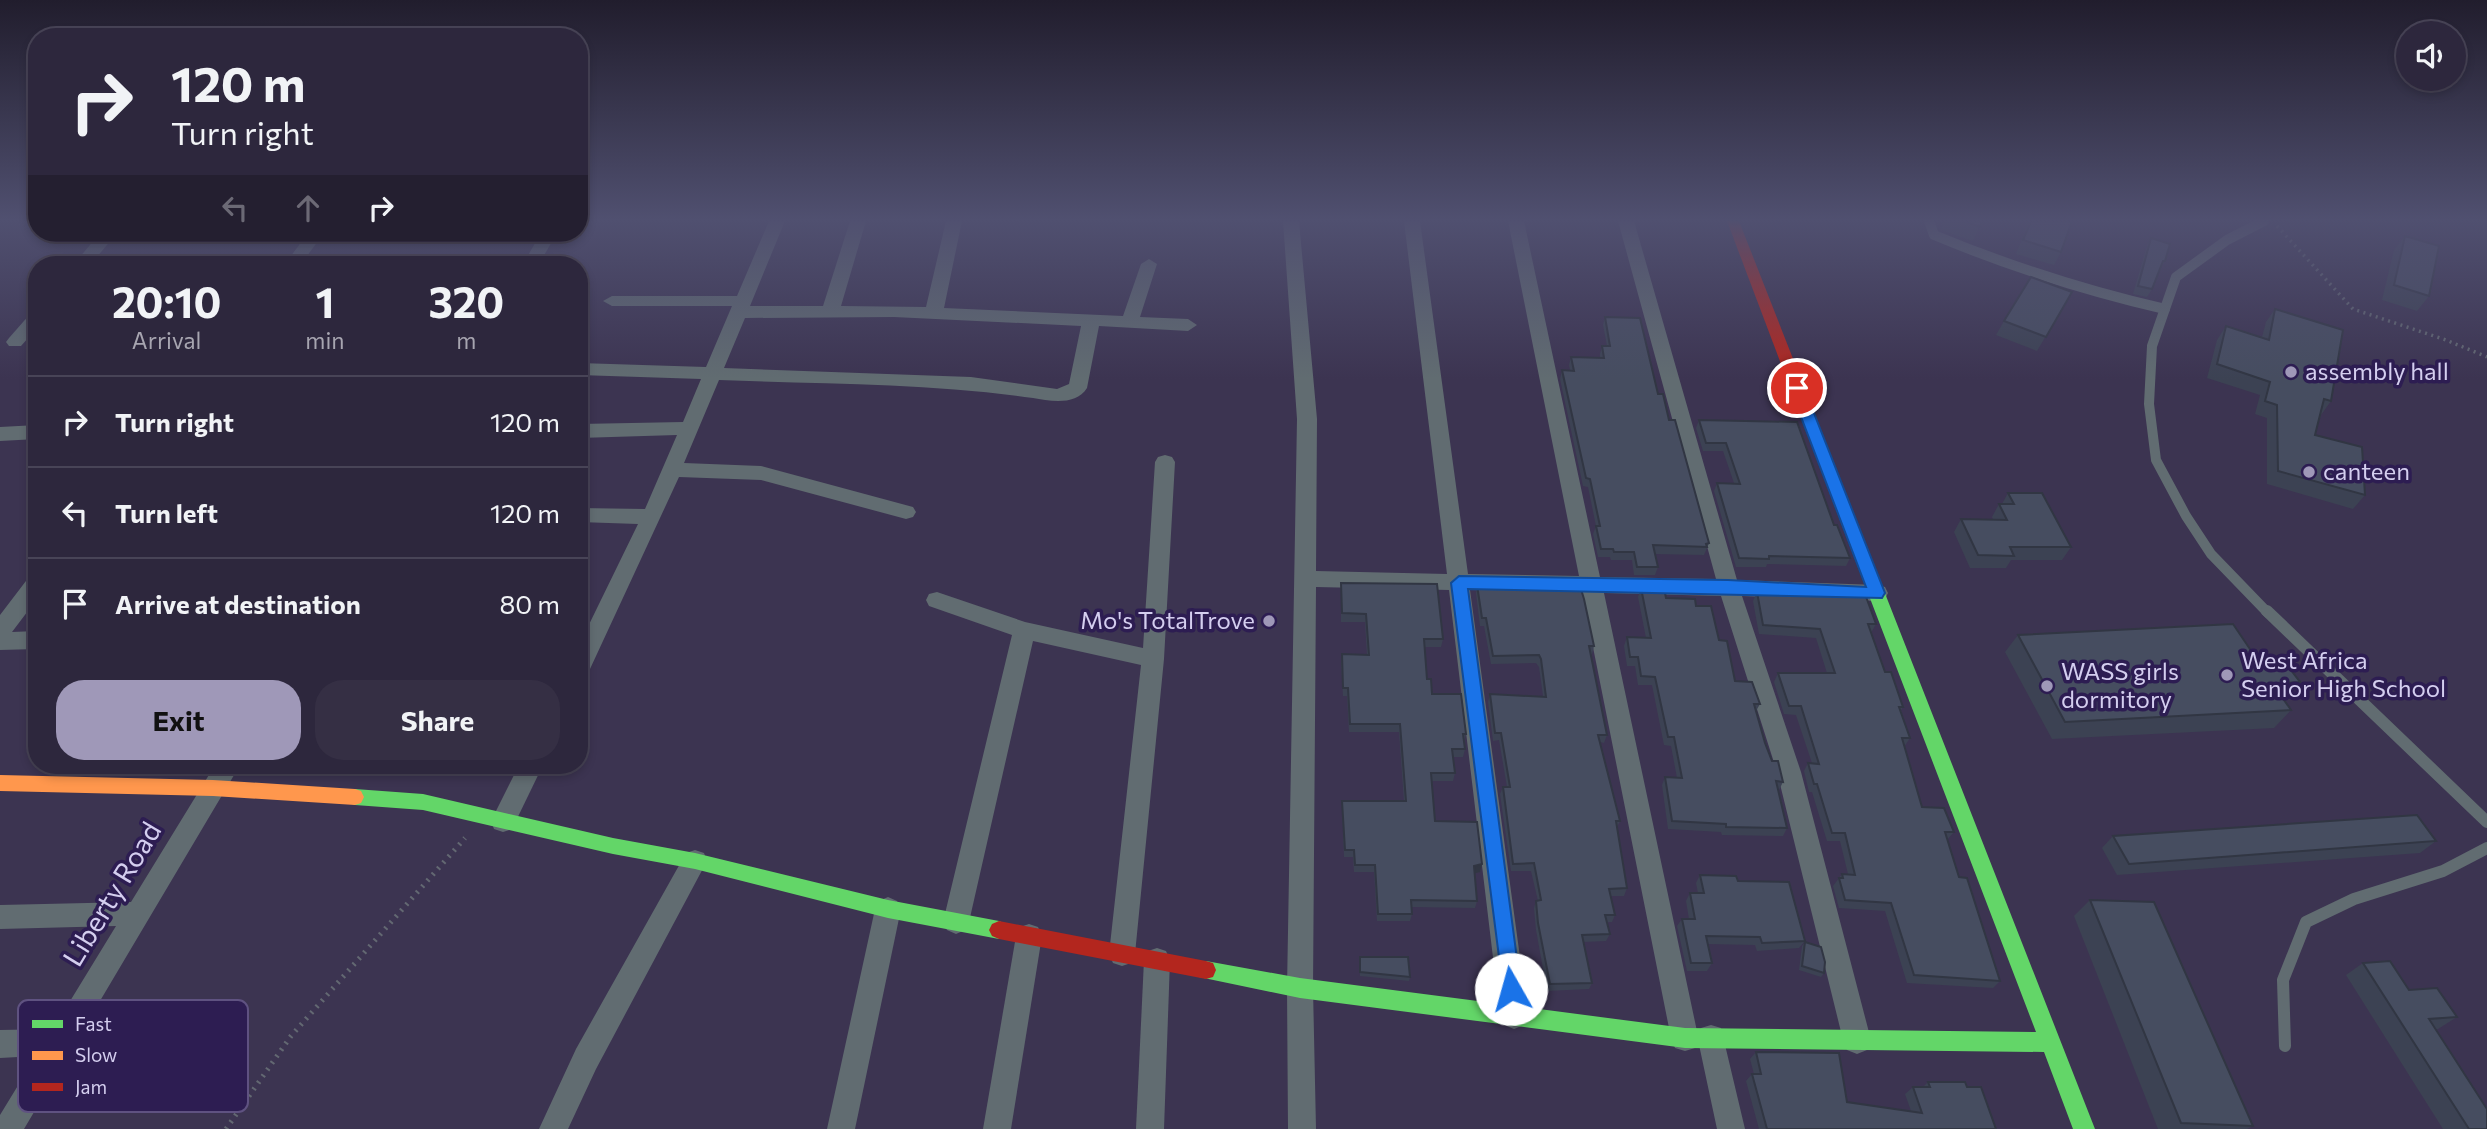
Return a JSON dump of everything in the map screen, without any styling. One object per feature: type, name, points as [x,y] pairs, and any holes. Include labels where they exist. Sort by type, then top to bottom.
[{"type":"street","points":[[588,649],[652,517],[755,274]]},
{"type":"street","points":[[831,309],[842,274]]},
{"type":"street","points":[[934,312],[942,274]]},
{"type":"street","points":[[1130,321],[1146,274]]},
{"type":"street","points":[[1295,274],[1307,419],[1300,988],[1302,1129]]},
{"type":"street","points":[[1419,274],[1514,1016]]},
{"type":"street","points":[[1527,274],[1593,586],[1698,1038],[1731,1129]]},
{"type":"street","points":[[1641,274],[1728,586],[1789,772],[1857,1040]]},
{"type":"street","points":[[1753,274],[2084,1129]]},
{"type":"street","points":[[612,301],[934,312],[1188,325]]},
{"type":"street","points":[[588,369],[971,383],[1059,397],[1079,388],[1091,320]]},
{"type":"street","points":[[15,342],[28,327]]},
{"type":"street","points":[[588,431],[690,428]]},
{"type":"street","points":[[0,433],[28,432]]},
{"type":"street","points":[[1122,954],[1153,659],[1165,462]]},
{"type":"street","points":[[672,470],[761,473],[906,513]]},
{"type":"street","points":[[588,515],[652,517]]},
{"type":"street","points":[[1305,579],[1593,586],[1728,586],[1877,593]]},
{"type":"street","points":[[0,631],[28,595]]},
{"type":"street","points":[[937,600],[1024,630],[1153,659]]},
{"type":"street","points":[[956,922],[1024,630]]},
{"type":"street","points":[[0,642],[28,640]]},
{"type":"street","name":"Liberty Road","points":[[84,1000],[222,774]]},
{"type":"street","points":[[494,819],[525,774]]},
{"type":"street","points":[[0,783],[213,788],[423,802],[613,846],[695,860],[888,909],[1300,988],[1514,1016],[1698,1038],[2051,1042]]},
{"type":"street","points":[[553,1129],[586,1059],[695,860]]},
{"type":"street","points":[[841,1129],[888,909]]},
{"type":"street","points":[[0,916],[136,914]]},
{"type":"street","points":[[998,1129],[1029,936]]},
{"type":"street","points":[[1150,1129],[1157,961]]},
{"type":"street","points":[[0,1044],[18,1043]]},
{"type":"street","name":"Liberty Road","points":[[8,1129],[18,1112]]},
{"type":"lane","points":[[2031,274],[2057,283],[2165,309]]},
{"type":"lane","points":[[2181,274],[2176,277],[2152,346],[2149,404],[2156,460],[2186,516],[2211,554],[2236,582],[2487,822]]},
{"type":"lane","points":[[2285,1046],[2283,980],[2306,922],[2354,899],[2443,871],[2487,848]]},
{"type":"path","points":[[2321,274],[2353,309],[2446,340],[2487,357]]},
{"type":"path","points":[[248,1098],[291,1036],[421,885],[494,819]]},
{"type":"path","points":[[226,1129],[238,1112]]},
{"type":"building","points":[[2141,274],[2158,274],[2152,289],[2138,286]]},
{"type":"building","points":[[2397,274],[2433,274],[2429,296],[2394,285]]},
{"type":"building","points":[[2031,277],[2072,292],[2046,337],[2004,321]]},
{"type":"building","points":[[2275,309],[2343,330],[2331,401],[2324,399],[2315,435],[2362,447],[2365,495],[2278,471],[2277,405],[2265,401],[2270,382],[2217,364],[2226,326],[2269,340]]},
{"type":"building","points":[[1605,317],[1640,318],[1658,394],[1663,394],[1669,420],[1675,420],[1709,543],[1706,544],[1707,547],[1653,545],[1658,567],[1637,567],[1634,552],[1601,549],[1596,526],[1600,526],[1590,479],[1586,478],[1562,370],[1574,371],[1571,357],[1604,358],[1602,346],[1610,346]]},
{"type":"building","points":[[1699,420],[1797,422],[1834,525],[1837,525],[1850,558],[1739,558],[1717,483],[1740,484],[1726,443],[1706,443]]},
{"type":"building","points":[[2008,493],[2042,493],[2071,547],[2010,547],[2014,556],[1978,555],[1961,519],[2007,520],[1999,504],[2014,504]]},
{"type":"building","points":[[1341,583],[1437,584],[1443,639],[1424,639],[1427,679],[1431,679],[1432,694],[1461,694],[1466,734],[1463,734],[1465,749],[1452,749],[1455,773],[1431,773],[1435,821],[1477,822],[1482,864],[1474,866],[1477,901],[1411,900],[1412,914],[1378,914],[1375,865],[1355,865],[1354,850],[1345,850],[1342,801],[1406,801],[1400,724],[1350,724],[1348,688],[1343,688],[1342,654],[1369,655],[1366,614],[1342,613]]},
{"type":"building","points":[[1477,585],[1580,586],[1584,599],[1594,646],[1589,646],[1607,735],[1598,735],[1620,821],[1616,821],[1627,888],[1609,889],[1615,915],[1605,915],[1610,934],[1582,935],[1592,983],[1550,984],[1538,923],[1536,901],[1541,900],[1534,863],[1513,864],[1503,787],[1510,787],[1501,733],[1495,733],[1490,694],[1546,697],[1539,655],[1493,656],[1486,618],[1482,618]]},
{"type":"building","points":[[1641,588],[1664,588],[1666,598],[1695,599],[1696,606],[1711,606],[1719,640],[1727,641],[1735,681],[1752,682],[1760,704],[1754,704],[1772,761],[1778,761],[1783,782],[1776,781],[1787,828],[1726,827],[1726,824],[1672,821],[1665,777],[1682,778],[1674,737],[1668,737],[1655,677],[1641,676],[1638,657],[1630,657],[1627,637],[1651,638]]},
{"type":"building","points":[[1757,592],[1865,594],[1876,624],[1868,624],[1885,672],[1891,672],[1903,707],[1899,707],[1910,738],[1902,738],[1922,807],[1944,808],[1954,832],[1945,832],[1959,877],[1967,878],[2000,981],[1914,975],[1891,903],[1845,900],[1839,878],[1843,878],[1842,874],[1855,875],[1845,833],[1832,833],[1808,763],[1819,764],[1801,706],[1789,706],[1778,673],[1835,673],[1820,629],[1763,625]]},
{"type":"building","points":[[2233,624],[2256,658],[2281,657],[2300,682],[2273,684],[2291,710],[2065,722],[2018,635]]},
{"type":"building","points":[[2417,815],[2436,841],[2129,864],[2113,836]]},
{"type":"building","points":[[1700,875],[1736,876],[1738,881],[1789,882],[1805,941],[1762,943],[1760,937],[1706,936],[1712,963],[1691,963],[1682,919],[1695,919],[1690,893],[1704,893]]},
{"type":"building","points":[[2090,900],[2154,902],[2253,1126],[2181,1123]]},
{"type":"building","points":[[1805,942],[1821,947],[1825,962],[1824,973],[1802,966]]},
{"type":"building","points":[[1360,957],[1408,957],[1410,977],[1360,972]]},
{"type":"building","points":[[2390,961],[2409,990],[2437,988],[2457,1017],[2429,1019],[2487,1109],[2487,1129],[2469,1129],[2363,963]]},
{"type":"building","points":[[1756,1052],[1839,1053],[1847,1102],[1922,1113],[1913,1087],[1930,1087],[1928,1082],[1965,1082],[1967,1087],[1981,1087],[1996,1129],[1767,1129],[1752,1074],[1761,1074]]},
{"type":"traffic: fast","points":[[1840,499],[2084,1129]]},
{"type":"traffic: fast","points":[[355,797],[423,802],[613,846],[695,861],[888,909],[999,930]]},
{"type":"traffic: fast","points":[[1206,970],[1300,988],[1685,1038],[2051,1042]]},
{"type":"traffic: slow","points":[[0,783],[213,788],[355,797]]},
{"type":"traffic: jam","points":[[1753,274],[1840,499]]},
{"type":"traffic: jam","points":[[999,930],[1206,970]]},
{"type":"place","name":"assembly hall","points":[[2291,372]]},
{"type":"place","name":"canteen","points":[[2309,472]]},
{"type":"place","name":"Mo's TotalTrove","points":[[1269,621]]},
{"type":"place","name":"West Africa Senior High School","points":[[2227,675]]},
{"type":"place","name":"WASS girls dormitory","points":[[2047,686]]},
{"type":"route","points":[[1511,989],[1459,583],[1728,586],[1877,593],[1797,388]]}]
